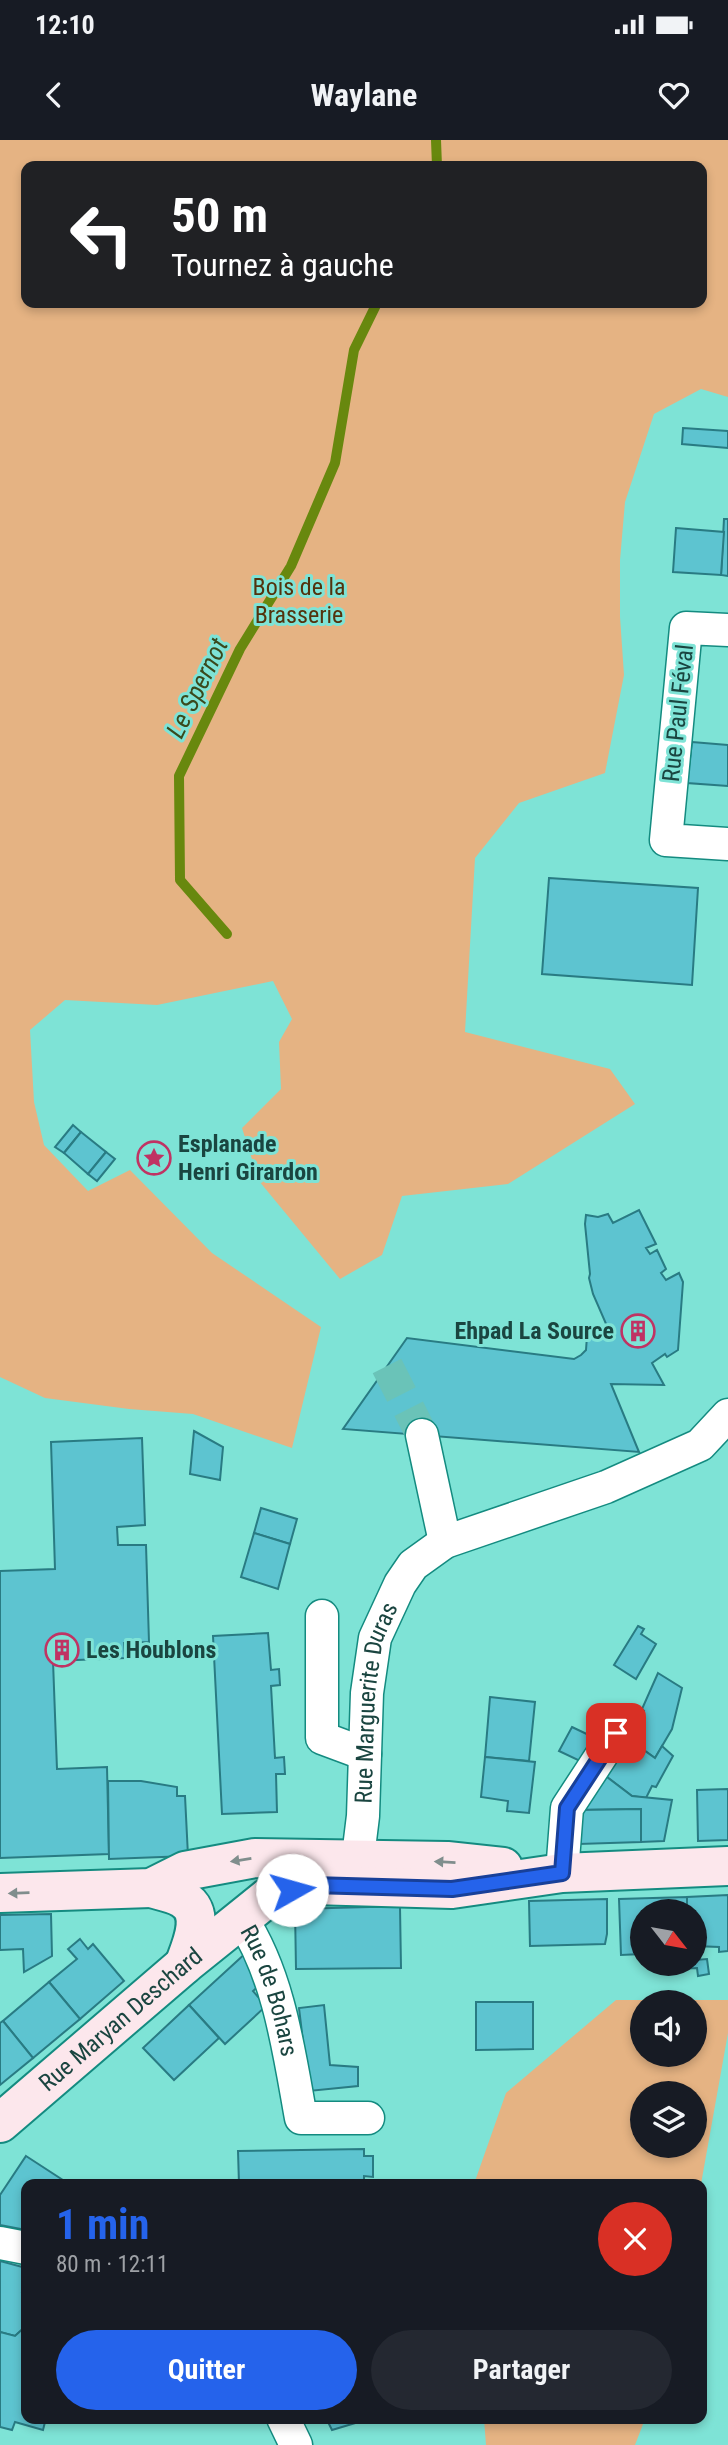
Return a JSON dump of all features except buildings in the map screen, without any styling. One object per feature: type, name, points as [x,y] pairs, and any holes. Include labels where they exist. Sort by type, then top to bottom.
[{"type":"main road","name":"Rue de Bohars","points":[[0,1893],[151,1888],[185,1871],[254,1858],[452,1889],[562,1873],[728,1866]]},
{"type":"main road","name":"Rue de Bohars","points":[[241,1918],[271,1895],[356,1873]]},
{"type":"main road","points":[[151,1888],[185,1899],[195,1913],[196,1934],[184,1965]]},
{"type":"main road","name":"Rue Maryan Deschard","points":[[0,2123],[241,1918]]},
{"type":"street","name":"Rue Paul Féval","points":[[728,630],[687,628],[666,840],[728,844]]},
{"type":"street","name":"Rue Marguerite Duras","points":[[356,1873],[367,1693],[375,1638],[400,1584],[413,1565],[445,1542],[606,1487],[700,1445],[728,1415]]},
{"type":"street","points":[[422,1435],[445,1542]]},
{"type":"street","points":[[322,1616],[322,1738],[365,1754]]},
{"type":"street","points":[[562,1873],[567,1808],[616,1733]]},
{"type":"street","name":"Rue de Bohars","points":[[241,1918],[258,1943],[286,2036],[301,2118],[368,2118]]},
{"type":"street","points":[[0,2243],[21,2247]]},
{"type":"street","points":[[286,2424],[296,2445]]},
{"type":"green space","name":"Bois de la Brasserie","points":[[0,140],[728,140],[728,397],[701,389],[654,414],[625,502],[620,560],[624,675],[605,773],[519,803],[475,858],[465,1032],[610,1069],[635,1104],[508,1184],[402,1196],[382,1255],[340,1279],[259,1181],[242,1128],[281,1089],[279,1042],[292,1019],[273,981],[157,1005],[65,1000],[30,1030],[34,1102],[44,1145],[88,1191],[130,1170],[212,1253],[321,1327],[292,1448],[193,1414],[45,1398],[0,1377]]},
{"type":"green space","points":[[616,2000],[630,2000],[630,2067],[707,2067],[707,2000],[728,2000],[728,2033],[707,2150],[707,2081],[630,2081],[630,2158],[706,2158],[702,2179],[476,2179],[506,2093]]},
{"type":"green space","points":[[484,2424],[643,2424],[635,2445],[486,2445]]},
{"type":"waterway","name":"Le Spernot","points":[[436,140],[437,161]]},
{"type":"waterway","name":"Le Spernot","points":[[227,934],[180,880],[179,776],[240,649],[291,566],[335,463],[354,350],[375,308]]},
{"type":"tunnel","points":[[387,1366],[422,1435]]},
{"type":"place","name":"Esplanade Henri Girardon","points":[[154,1158]]},
{"type":"place","name":"Ehpad La Source","points":[[638,1331]]},
{"type":"place","name":"Les Houblons","points":[[62,1650]]},
{"type":"route","points":[[292,1890],[312,1885],[452,1889],[562,1873],[567,1808],[616,1733]]}]
